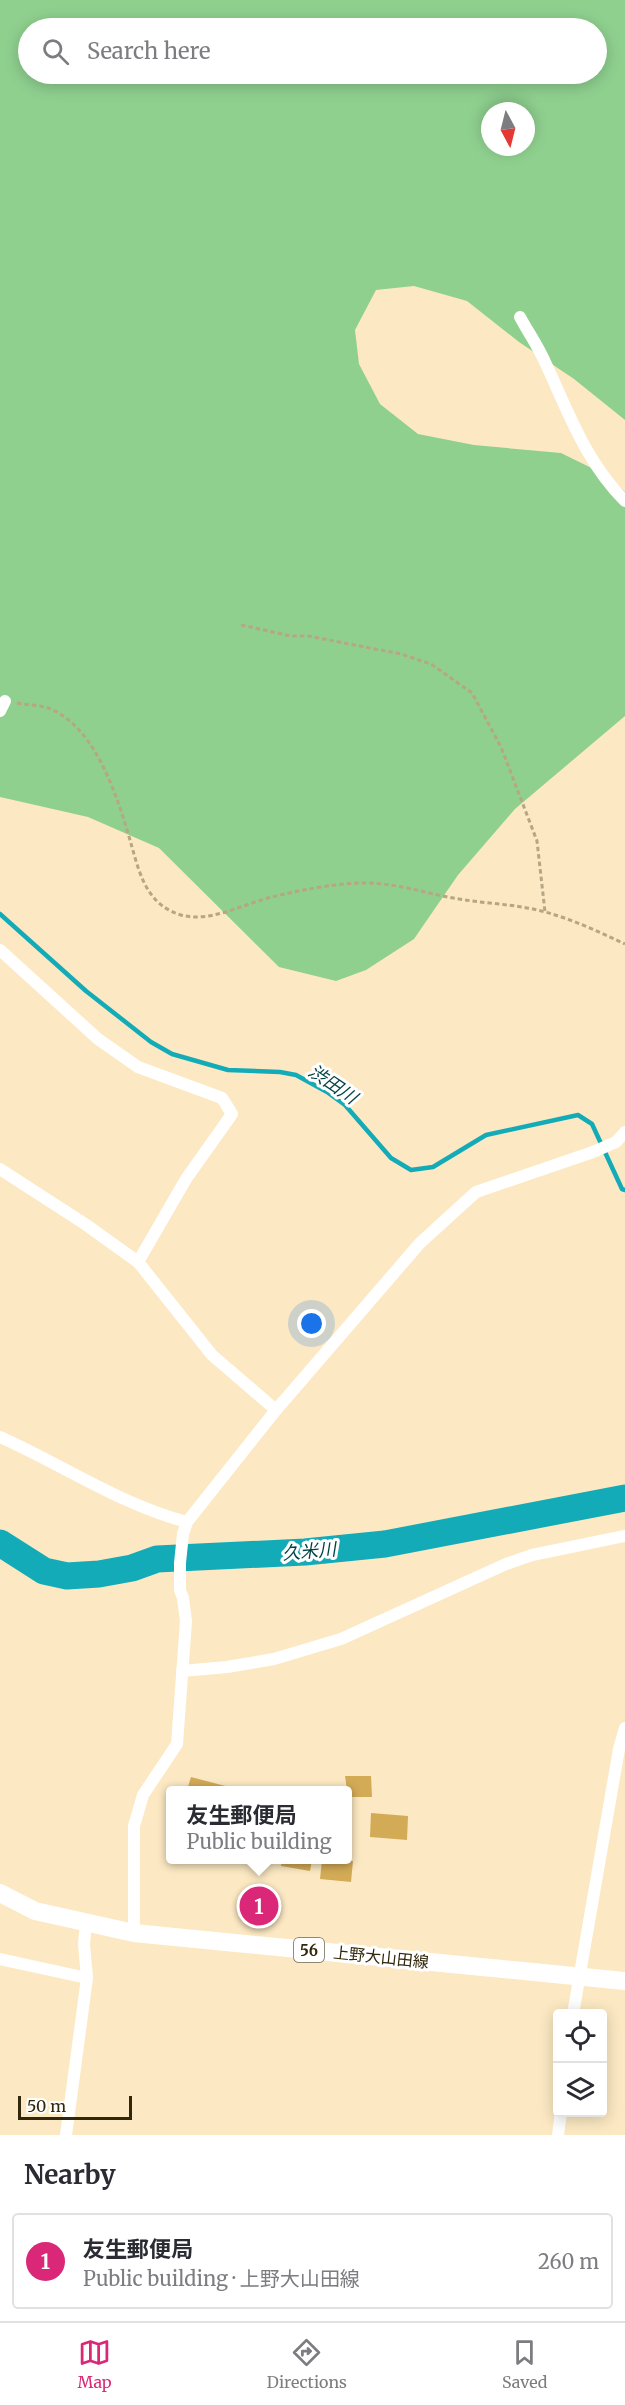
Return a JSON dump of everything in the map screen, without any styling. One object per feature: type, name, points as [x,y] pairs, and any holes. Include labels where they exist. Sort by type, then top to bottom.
[{"type":"main road","name":"上野大山田線","points":[[0,1893],[35,1911],[134,1933],[625,1981]]},
{"type":"street","points":[[520,317],[544,360],[579,439],[603,477],[625,501]]},
{"type":"street","points":[[0,950],[106,1045],[138,1067],[222,1098],[232,1114],[186,1179],[138,1262]]},
{"type":"street","points":[[134,1933],[134,1826],[143,1795],[177,1744],[186,1621],[180,1590],[183,1534],[187,1522],[276,1410],[420,1243],[476,1192],[593,1152],[616,1142],[625,1132]]},
{"type":"street","points":[[0,1169],[85,1224],[138,1262],[212,1355],[276,1410]]},
{"type":"street","points":[[0,1437],[25,1448],[101,1490],[159,1514],[187,1522]]},
{"type":"street","points":[[182,1671],[227,1667],[274,1659],[341,1639],[506,1564],[532,1555],[625,1536]]},
{"type":"street","points":[[574,2009],[619,1749],[625,1728]]},
{"type":"street","points":[[66,2135],[87,1978],[84,1944],[86,1923]]},
{"type":"street","points":[[0,1959],[87,1978]]},
{"type":"street","points":[[558,2135],[560,2117]]},
{"type":"path","points":[[241,624],[291,636],[308,636],[401,654],[431,664],[472,693],[501,747],[537,841],[544,912]]},
{"type":"path","points":[[2,706],[48,708],[73,724],[88,740],[104,768],[128,833],[140,876],[148,892],[171,911],[188,915],[219,915],[272,897],[312,888],[363,883],[391,885],[459,899],[544,912],[625,944]]},
{"type":"green space","points":[[0,0],[625,0],[625,420],[574,379],[519,342],[467,301],[414,286],[376,290],[355,330],[359,364],[380,404],[418,434],[474,445],[561,453],[610,477],[625,492],[625,716],[515,809],[458,875],[414,939],[366,970],[336,981],[279,967],[159,848],[88,817],[0,797]]},
{"type":"building","points":[[345,1776],[371,1776],[372,1797],[352,1797],[352,1786],[346,1786]]},
{"type":"building","points":[[191,1777],[225,1786],[188,1786]]},
{"type":"building","points":[[371,1813],[408,1816],[407,1840],[370,1837]]},
{"type":"building","points":[[353,1861],[351,1882],[320,1879],[322,1864],[352,1864]]},
{"type":"building","points":[[281,1864],[311,1864],[310,1871],[281,1866]]},
{"type":"building","points":[[251,1888],[271,1890],[267,1924],[247,1922]]},
{"type":"waterway","name":"渋田川","points":[[0,914],[86,991],[151,1042],[172,1054],[228,1070],[280,1072],[296,1075],[345,1105],[391,1158],[411,1170],[433,1167],[486,1135],[578,1115],[592,1124],[622,1189],[625,1190]]},
{"type":"waterway","name":"久米川","points":[[0,1543],[44,1571],[67,1576],[99,1574],[132,1568],[157,1559],[305,1552],[385,1544],[625,1498]]},
{"type":"place","name":"友生郵便局","points":[[259,1906]]}]
